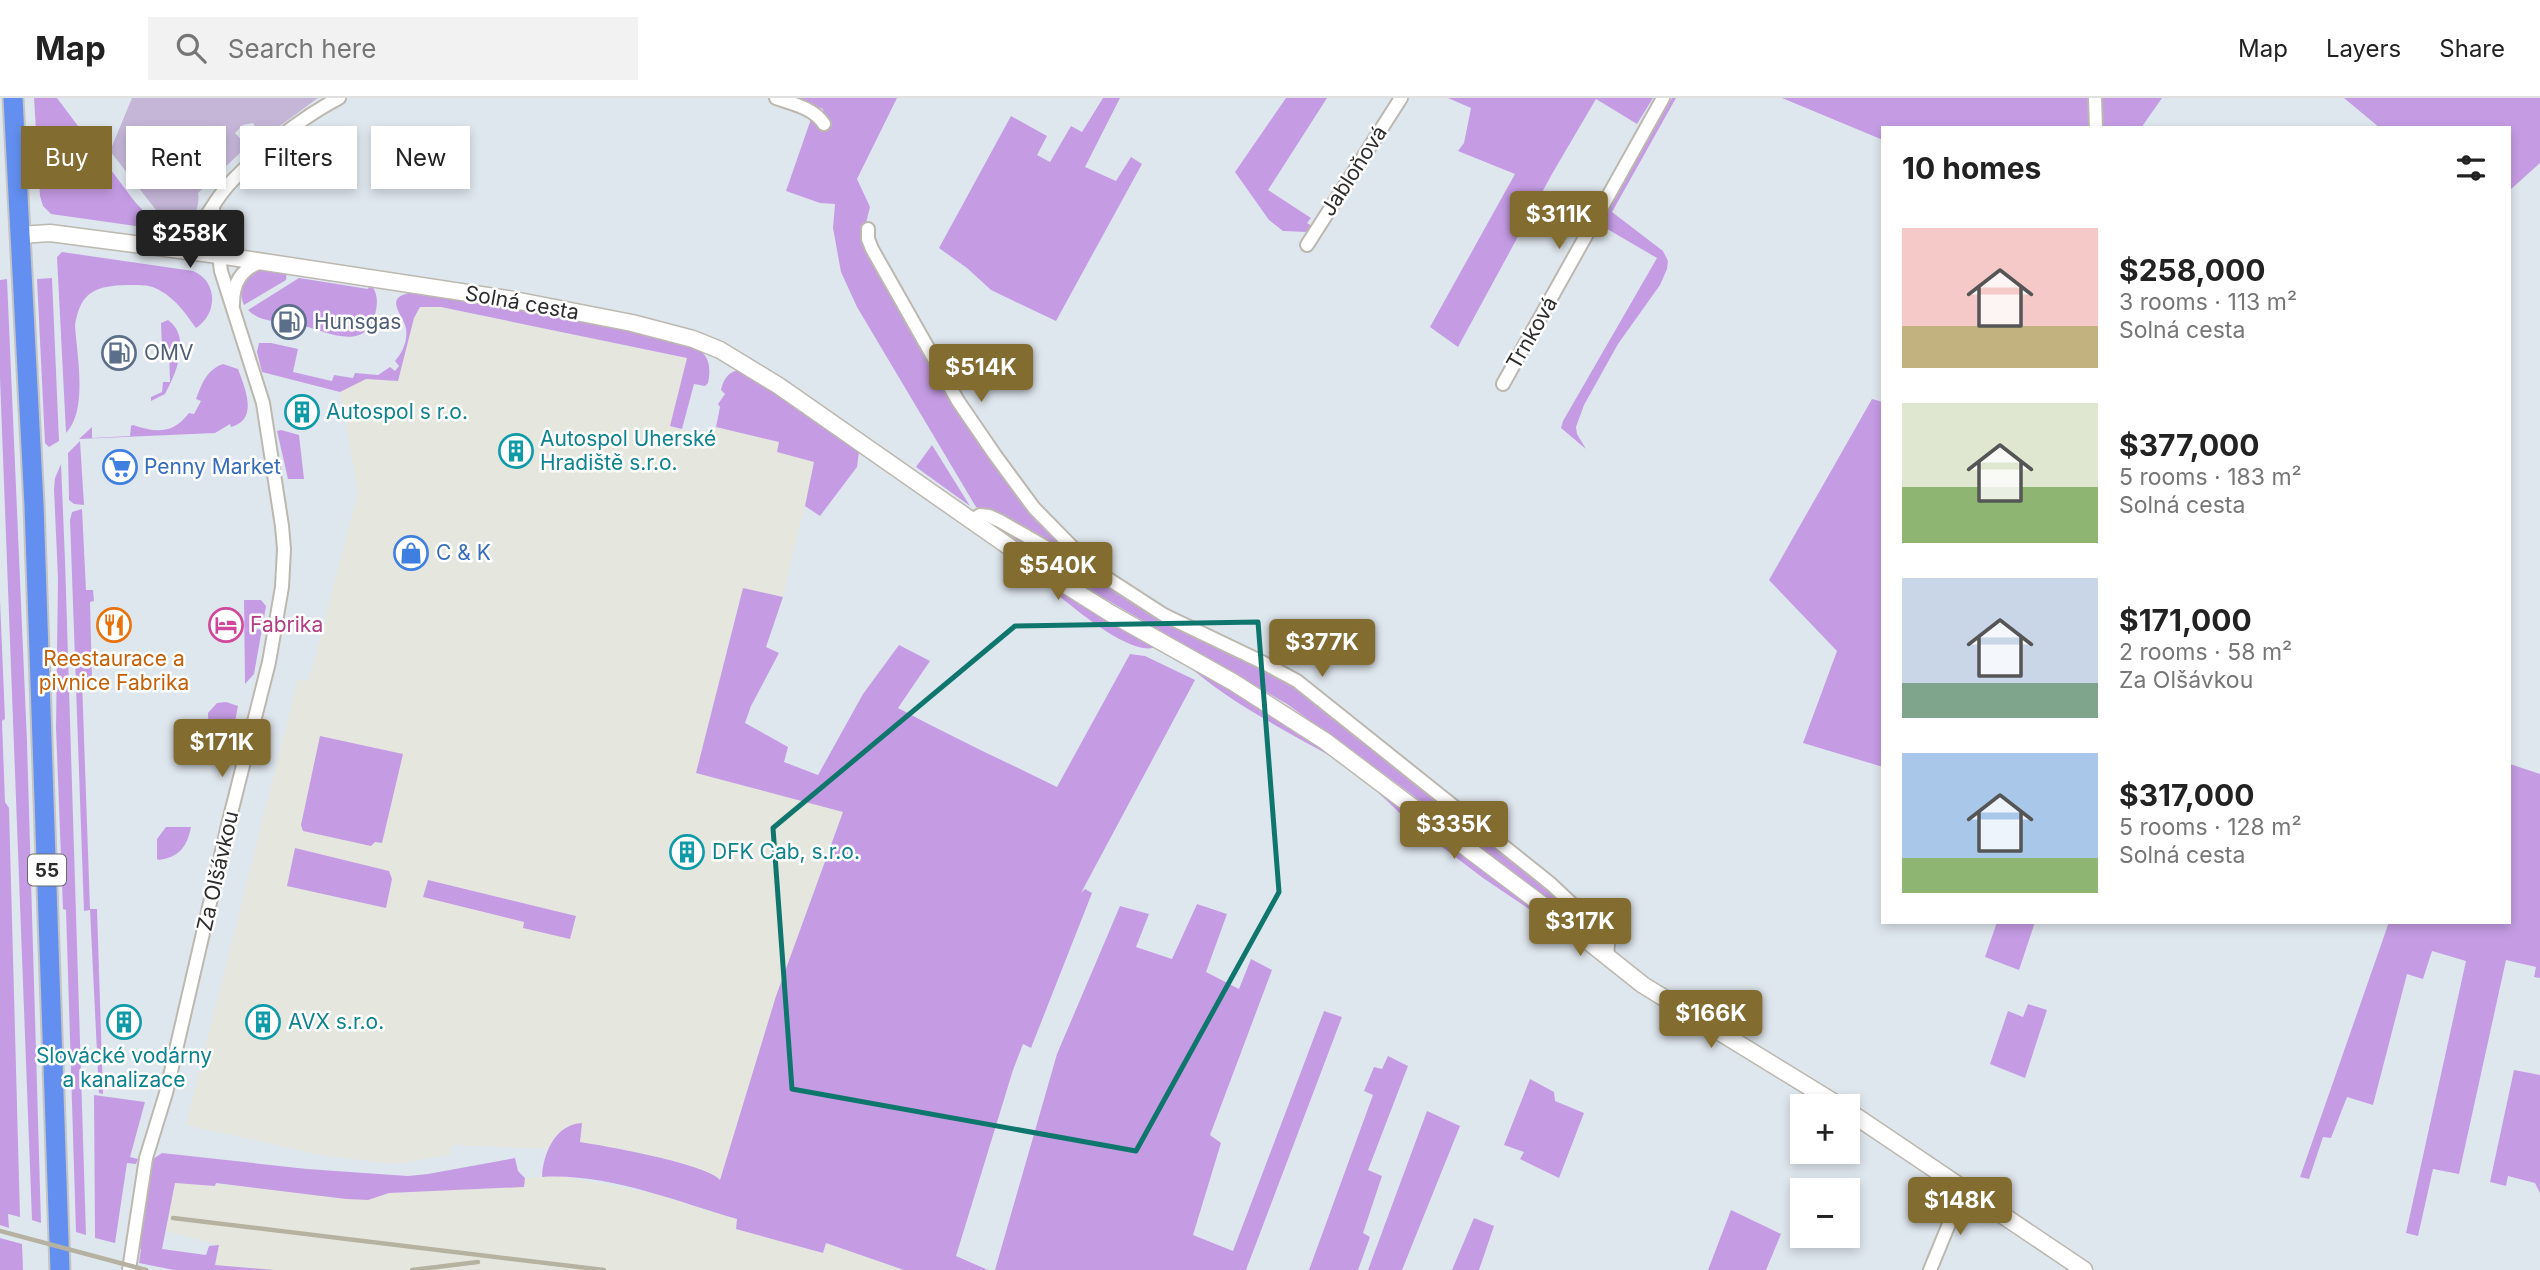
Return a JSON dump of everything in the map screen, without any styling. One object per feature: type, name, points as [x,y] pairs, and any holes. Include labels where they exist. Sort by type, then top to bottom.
[{"type":"main road","name":"55","points":[[13,98],[34,505],[60,1267]]},
{"type":"street","points":[[168,249],[190,236],[213,209],[222,191],[254,160],[305,119],[339,98]]},
{"type":"street","points":[[776,98],[820,116],[824,124]]},
{"type":"street","name":"Jabloňová","points":[[1307,245],[1401,98]]},
{"type":"street","name":"Trnková","points":[[1503,384],[1663,98]]},
{"type":"street","points":[[2095,98],[2096,126]]},
{"type":"street","name":"Za Olšávkou","points":[[129,1270],[146,1158],[166,1093],[269,662],[282,587],[284,549],[274,463],[263,403],[218,255],[213,209]]},
{"type":"street","points":[[868,229],[872,249],[958,401],[1034,508],[1094,569]]},
{"type":"street","name":"Solná cesta","points":[[20,235],[50,233],[264,261],[514,300],[632,323],[702,342],[747,365],[971,521],[1110,613],[1233,682],[1325,741],[1676,1008],[1820,1094]]},
{"type":"street","points":[[233,308],[239,276],[246,269],[264,261]]},
{"type":"street","points":[[971,521],[980,515],[989,516],[1056,553],[1094,569],[1164,615],[1297,681],[1551,884],[1604,934],[1608,943],[1607,957]]},
{"type":"street","points":[[1860,1119],[2084,1270]]},
{"type":"street","points":[[1930,1270],[1963,1190]]},
{"type":"highlighted area","points":[[1258,622],[1279,892],[1136,1151],[792,1089],[773,828],[1015,626]]},
{"type":"shaded area","points":[[34,98],[57,98],[78,126],[36,126]]},
{"type":"shaded area","points":[[132,98],[318,98],[280,126],[255,126],[253,123],[240,126],[235,133],[240,139],[240,153],[226,166],[226,126],[126,126],[126,172],[112,154],[112,146]]},
{"type":"shaded area","points":[[791,98],[897,98],[857,179],[870,207],[863,235],[955,395],[1077,559],[976,507],[857,307],[841,272],[833,228],[835,204],[820,203],[786,191],[811,119],[825,124],[823,109]]},
{"type":"shaded area","points":[[1103,98],[1120,98],[1085,167],[1116,181],[1131,157],[1142,164],[1056,321],[991,290],[939,248],[1011,116],[1047,136],[1037,155],[1050,162],[1071,126],[1082,132]]},
{"type":"shaded area","points":[[1286,98],[1327,98],[1268,190],[1311,218],[1307,223],[1312,226],[1307,232],[1283,231],[1269,220],[1235,172]]},
{"type":"shaded area","points":[[1448,98],[1653,98],[1637,124],[1596,99],[1458,347],[1430,327],[1515,174],[1458,151],[1464,143],[1471,108]]},
{"type":"shaded area","points":[[1672,98],[1676,98],[1612,212],[1663,251],[1668,261],[1667,269],[1660,285],[1618,344],[1584,405],[1576,427],[1586,449],[1561,428],[1563,421],[1657,258],[1597,223],[1608,209]]},
{"type":"shaded area","points":[[1782,98],[2162,98],[2142,126],[1881,126],[1881,139]]},
{"type":"shaded area","points":[[2344,98],[2540,98],[2540,163],[2511,189],[2511,126],[2378,126]]},
{"type":"shaded area","points":[[112,171],[156,224],[157,229],[51,214],[43,206],[40,189],[112,189]]},
{"type":"shaded area","points":[[140,189],[202,189],[198,193],[198,205],[193,217],[185,227],[174,233]]},
{"type":"shaded area","points":[[62,252],[193,271],[207,282],[212,298],[208,315],[196,328],[175,302],[151,287],[116,286],[91,293],[81,305],[75,325],[79,397],[73,423],[66,433],[57,257]]},
{"type":"shaded area","points":[[261,268],[287,271],[286,280],[244,305],[242,287],[250,275]]},
{"type":"shaded area","points":[[52,278],[59,441],[49,447],[45,443],[37,279]]},
{"type":"shaded area","points":[[299,278],[368,289],[370,284],[377,299],[372,324],[365,332],[346,337],[293,325],[294,319],[286,317],[284,323],[264,320],[248,310]]},
{"type":"shaded area","points":[[7,279],[27,742],[41,1223],[32,1220],[0,378],[0,280]]},
{"type":"shaded area","points":[[415,292],[592,322],[696,348],[704,354],[708,363],[708,383],[705,386],[694,384],[682,429],[670,426],[687,358],[441,307],[420,307],[414,318],[398,381],[366,379],[340,392],[262,372],[257,352],[259,343],[298,349],[293,372],[332,381],[334,375],[353,378],[355,373],[378,375],[390,367],[395,371],[399,366],[395,361],[406,338],[396,302],[404,294]]},
{"type":"shaded area","points":[[420,307],[441,307],[687,358],[671,427],[713,436],[716,427],[780,442],[778,452],[815,462],[783,597],[757,591],[696,773],[843,811],[776,996],[720,1181],[557,1149],[452,1145],[450,1155],[392,1164],[321,1155],[186,1125],[298,679],[309,681],[358,492],[340,391],[366,379],[398,381],[414,317]]},
{"type":"shaded area","points":[[168,320],[179,336],[180,356],[177,366],[165,394],[151,401],[151,397],[162,392],[163,382],[170,382],[169,349],[162,349],[161,323]]},
{"type":"shaded area","points":[[223,364],[238,369],[244,385],[248,402],[245,418],[240,423],[231,427],[230,424],[215,433],[79,439],[92,427],[92,438],[130,436],[133,425],[164,430],[177,425],[189,413],[194,414],[201,401],[196,399],[205,378]]},
{"type":"shaded area","points":[[743,370],[859,452],[857,467],[820,516],[805,506],[814,462],[777,452],[779,442],[716,427],[720,407],[718,404],[725,394],[721,390],[724,382],[731,373]]},
{"type":"shaded area","points":[[1872,399],[1881,401],[1881,766],[1803,743],[1837,651],[1769,580]]},
{"type":"shaded area","points":[[277,431],[299,435],[304,479],[288,479]]},
{"type":"shaded area","points":[[80,441],[84,505],[74,504],[69,500],[68,453]]},
{"type":"shaded area","points":[[932,445],[970,506],[916,467]]},
{"type":"shaded area","points":[[61,464],[86,1235],[76,1232],[66,910],[63,909],[56,728],[58,579],[54,489]]},
{"type":"shaded area","points":[[82,509],[86,590],[93,590],[94,601],[90,602],[92,679],[82,680],[90,909],[97,909],[103,1094],[99,1093],[90,910],[84,911],[70,520],[72,512]]},
{"type":"shaded area","points":[[994,525],[1285,677],[1553,889],[1602,940],[1410,793],[1287,704],[1102,597]]},
{"type":"shaded area","points":[[743,588],[783,597],[766,647],[779,653],[745,723],[788,747],[784,762],[818,775],[863,694],[899,645],[930,661],[898,708],[1057,787],[1130,654],[1145,656],[1195,680],[1081,893],[1085,889],[1092,893],[1031,1048],[1023,1044],[1013,1070],[956,1256],[988,1270],[904,1270],[826,1243],[823,1253],[736,1229],[737,1219],[641,1190],[591,1179],[542,1177],[552,1142],[564,1129],[582,1123],[580,1142],[677,1162],[712,1174],[720,1180],[776,996],[843,812],[696,773]]},
{"type":"shaded area","points":[[1060,590],[1156,647],[1133,645],[1106,631],[1059,596]]},
{"type":"shaded area","points":[[0,600],[5,802],[9,808],[20,1217],[8,1214],[9,1228],[0,1225]]},
{"type":"shaded area","points":[[244,600],[261,600],[266,606],[263,624],[250,625],[250,630],[262,629],[254,674],[245,684]]},
{"type":"shaded area","points":[[1183,661],[1290,724],[1334,758],[1236,702]]},
{"type":"shaded area","points":[[226,702],[238,706],[231,742],[209,737],[208,713],[217,703]]},
{"type":"shaded area","points":[[320,736],[403,754],[382,843],[375,842],[371,846],[303,831],[301,825]]},
{"type":"shaded area","points":[[2511,764],[2540,774],[2540,978],[2534,977],[2536,967],[2506,960],[2459,1174],[2433,1169],[2418,1236],[2406,1233],[2466,961],[2432,951],[2423,979],[2407,974],[2373,1105],[2347,1097],[2331,1138],[2323,1137],[2309,1179],[2300,1177],[2388,924],[2511,924]]},
{"type":"shaded area","points":[[1363,778],[1557,924],[1554,926],[1483,878],[1408,821]]},
{"type":"shaded area","points":[[166,827],[191,827],[181,850],[159,860],[157,839]]},
{"type":"shaded area","points":[[295,848],[389,871],[392,879],[386,908],[287,886]]},
{"type":"shaded area","points":[[428,880],[576,916],[570,939],[523,928],[524,922],[423,897]]},
{"type":"shaded area","points":[[1197,904],[1227,914],[1206,972],[1239,989],[1251,959],[1272,970],[1210,1135],[1221,1143],[1193,1235],[1233,1251],[1324,1011],[1342,1017],[1246,1270],[995,1270],[1057,1054],[1120,906],[1149,914],[1136,947],[1172,959]]},
{"type":"shaded area","points":[[1996,924],[2034,924],[2019,970],[1985,957]]},
{"type":"shaded area","points":[[2028,1004],[2047,1010],[2025,1078],[1990,1064],[2008,1011],[2023,1017]]},
{"type":"shaded area","points":[[1388,1056],[1408,1066],[1368,1170],[1382,1176],[1363,1233],[1370,1237],[1358,1270],[1309,1270],[1373,1095],[1364,1091],[1374,1067],[1382,1069]]},
{"type":"shaded area","points":[[2514,1070],[2540,1075],[2540,1193],[2535,1183],[2508,1176],[2506,1186],[2490,1182]]},
{"type":"shaded area","points":[[1530,1079],[1554,1092],[1555,1101],[1584,1113],[1559,1178],[1520,1159],[1524,1152],[1504,1145]]},
{"type":"shaded area","points":[[94,1095],[145,1102],[130,1157],[138,1159],[136,1164],[127,1163],[115,1243],[95,1238]]},
{"type":"shaded area","points":[[1427,1111],[1460,1126],[1402,1270],[1368,1270]]},
{"type":"shaded area","points":[[162,1153],[307,1169],[408,1176],[515,1158],[518,1171],[525,1178],[524,1187],[389,1193],[368,1200],[216,1183],[215,1186],[175,1183],[162,1249],[206,1255],[209,1246],[219,1245],[215,1265],[274,1270],[174,1270],[139,1263],[153,1159]]},
{"type":"shaded area","points":[[559,1176],[648,1192],[738,1219],[737,1229],[822,1253],[826,1243],[902,1270],[271,1270],[215,1265],[219,1245],[166,1231],[174,1183],[398,1193],[510,1179]]},
{"type":"shaded area","points":[[1731,1210],[1781,1234],[1766,1270],[1708,1270]]},
{"type":"shaded area","points":[[1474,1218],[1494,1226],[1479,1270],[1452,1270]]},
{"type":"shaded area","points":[[0,1238],[22,1244],[23,1270],[0,1270]]},
{"type":"railway","points":[[173,1218],[604,1270]]},
{"type":"railway","points":[[0,1231],[146,1270]]},
{"type":"railway","points":[[412,1270],[478,1262]]},
{"type":"place","name":"Hunsgas","points":[[289,322]]},
{"type":"place","name":"OMV","points":[[119,353]]},
{"type":"place","name":"Autospol s r.o.","points":[[302,412]]},
{"type":"place","name":"Autospol Uherské Hradiště s.r.o.","points":[[516,451]]},
{"type":"place","name":"Penny Market","points":[[120,467]]},
{"type":"place","name":"C & K","points":[[411,553]]},
{"type":"place","name":"Reestaurace a pivnice Fabrika","points":[[114,625]]},
{"type":"place","name":"Fabrika","points":[[226,625]]},
{"type":"place","name":"DFK Cab, s.r.o.","points":[[687,852]]},
{"type":"place","name":"Slovácké vodárny a kanalizace","points":[[124,1022]]},
{"type":"place","name":"AVX s.r.o.","points":[[263,1022]]}]
